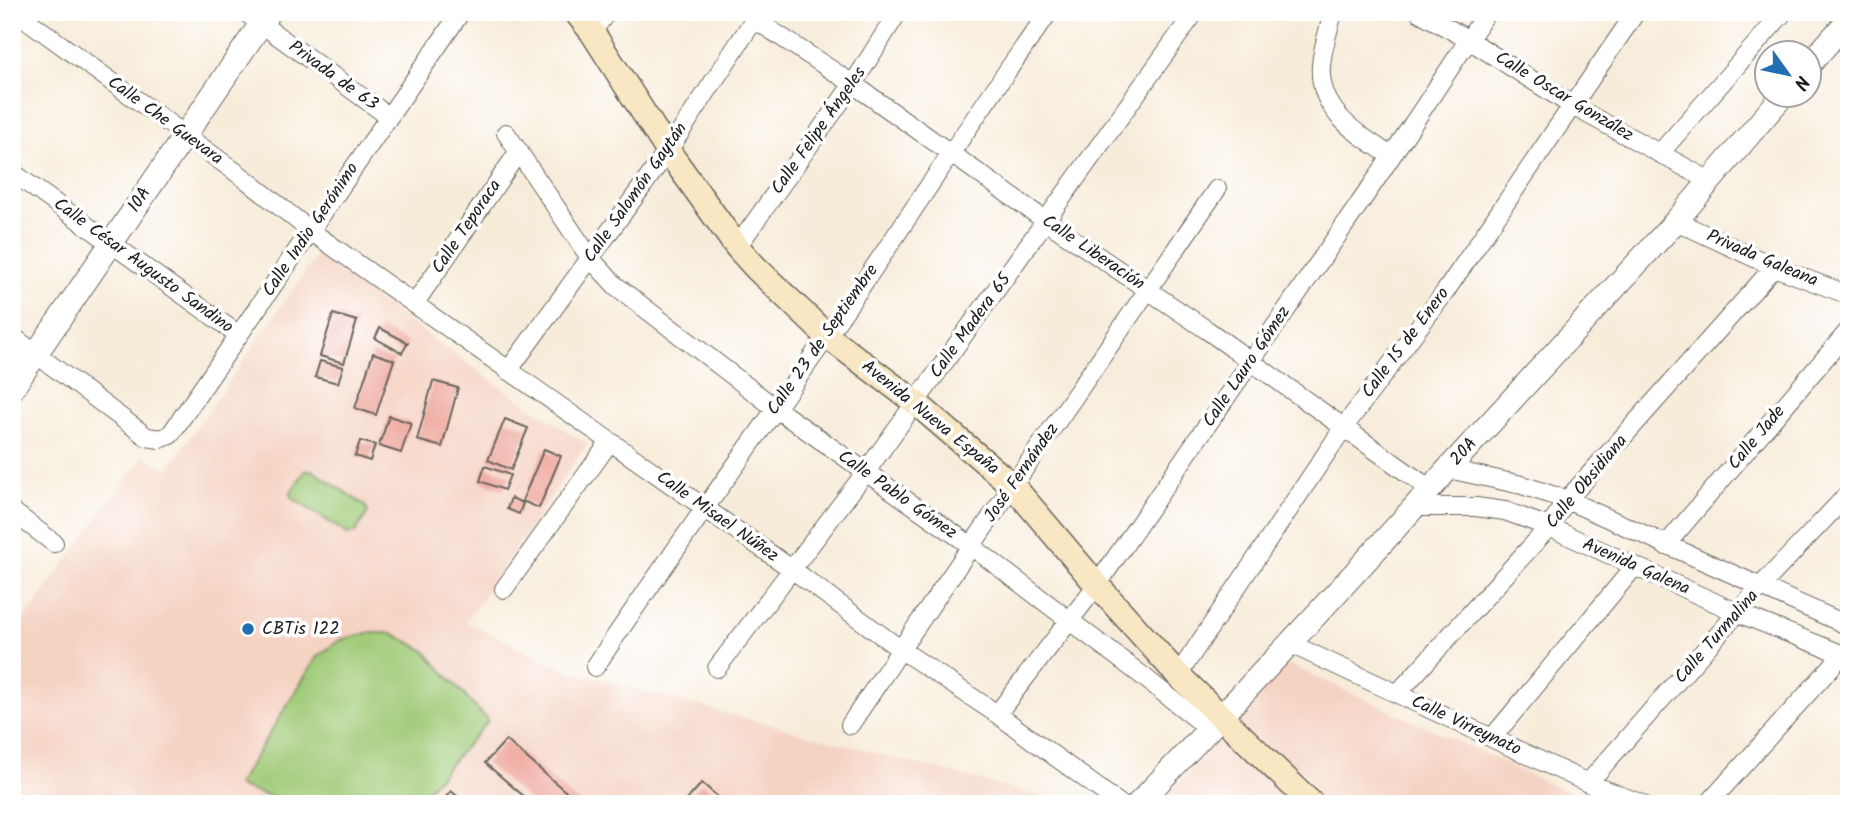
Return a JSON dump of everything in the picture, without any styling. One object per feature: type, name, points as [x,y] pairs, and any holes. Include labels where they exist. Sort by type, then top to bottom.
[{"type":"main road","name":"Avenida Nueva España","points":[[576,12],[592,32],[668,151],[737,247],[827,336],[916,402],[1014,487],[1178,675],[1214,723],[1312,804]]},
{"type":"street","name":"Calle Che Guevara","points":[[16,12],[244,178],[312,232]]},
{"type":"street","name":"Calle Indio Gerónimo","points":[[35,353],[147,437],[156,440],[166,438],[175,430],[461,12]]},
{"type":"street","points":[[592,32],[607,12]]},
{"type":"street","name":"Calle Felipe Ángeles","points":[[737,247],[853,84],[898,12]]},
{"type":"street","name":"Calle 23 de Septiembre","points":[[595,667],[704,507],[827,336],[1049,12]]},
{"type":"street","name":"Calle Madera 65","points":[[717,668],[865,473],[1195,12]]},
{"type":"street","points":[[1333,12],[1321,70],[1331,107],[1349,127],[1391,156]]},
{"type":"street","name":"Calle Oscar González","points":[[1419,12],[1572,105],[1710,181]]},
{"type":"street","name":"Calle Lauro Gómez","points":[[997,714],[1097,585],[1487,12]]},
{"type":"street","name":"Calle 15 de Enero","points":[[1178,675],[1344,427],[1445,292],[1636,12]]},
{"type":"street","points":[[1660,153],[1784,12]]},
{"type":"street","name":"Calle Liberación","points":[[756,15],[1430,489]]},
{"type":"street","name":"Calle Salomón Gaytán","points":[[508,371],[668,151],[756,15]]},
{"type":"street","name":"10A","points":[[12,389],[183,135],[258,16]]},
{"type":"street","name":"Privada de 63","points":[[258,16],[388,116]]},
{"type":"street","points":[[1822,50],[1849,19]]},
{"type":"street","name":"20A","points":[[1138,804],[1291,644],[1416,507],[1676,221],[1772,108]]},
{"type":"street","points":[[506,133],[590,258]]},
{"type":"street","name":"Calle Teporaca","points":[[415,303],[519,151]]},
{"type":"street","name":"Calle César Augusto Sandino","points":[[12,172],[239,335]]},
{"type":"street","name":"José Fernández","points":[[850,725],[970,545],[1014,487],[1217,189]]},
{"type":"street","name":"Privada Galeana","points":[[1676,221],[1774,267],[1849,295]]},
{"type":"street","name":"Calle Misael Núñez","points":[[312,232],[793,570],[900,649],[997,714],[1120,804]]},
{"type":"street","name":"Calle Pablo Gómez","points":[[590,258],[616,285],[775,408],[970,545],[1140,674],[1214,723]]},
{"type":"street","name":"Calle Obsidiana","points":[[1397,694],[1549,527],[1567,500],[1774,267]]},
{"type":"street","name":"Calle Jade","points":[[1665,546],[1849,330]]},
{"type":"street","points":[[12,336],[35,353]]},
{"type":"street","points":[[504,589],[609,443]]},
{"type":"street","name":"Avenida Galena","points":[[1448,469],[1522,485],[1567,500],[1849,626]]},
{"type":"street","name":"Calle Turmalina","points":[[1588,783],[1760,587],[1849,493]]},
{"type":"street","name":"Avenida Galena","points":[[1416,507],[1476,507],[1505,511],[1549,527],[1738,613],[1846,655]]},
{"type":"street","points":[[12,511],[54,543]]},
{"type":"street","points":[[1492,738],[1635,566]]},
{"type":"street","name":"Calle Virreynato","points":[[1291,644],[1588,783],[1642,804]]},
{"type":"street","points":[[1708,804],[1846,655]]},
{"type":"shaded area","name":"CBTis 122","points":[[317,255],[493,382],[587,444],[466,622],[564,670],[1068,804],[12,804],[12,636],[143,456],[168,469]]},
{"type":"shaded area","points":[[1286,663],[1594,804],[1160,804]]},
{"type":"green space","points":[[312,470],[364,505],[368,512],[355,533],[348,534],[292,498],[291,492],[305,471]]},
{"type":"green space","points":[[367,633],[392,633],[424,650],[488,721],[415,804],[293,804],[237,786],[317,657],[340,640]]},
{"type":"building","points":[[333,314],[357,321],[344,363],[320,356]]},
{"type":"building","points":[[380,328],[408,343],[402,353],[375,338]]},
{"type":"building","points":[[373,353],[394,360],[376,415],[355,408]]},
{"type":"building","points":[[320,361],[343,367],[338,383],[315,377]]},
{"type":"building","points":[[433,381],[458,388],[442,447],[417,440]]},
{"type":"building","points":[[389,416],[411,423],[401,453],[379,446]]},
{"type":"building","points":[[505,419],[528,428],[511,470],[488,460]]},
{"type":"building","points":[[360,441],[375,445],[370,461],[355,456]]},
{"type":"building","points":[[544,449],[561,456],[539,508],[522,501]]},
{"type":"building","points":[[485,466],[510,475],[504,490],[480,481]]},
{"type":"building","points":[[511,498],[523,503],[519,514],[507,509]]},
{"type":"building","points":[[506,740],[580,804],[533,804],[485,763]]},
{"type":"building","points":[[702,783],[726,804],[683,804]]},
{"type":"building","points":[[451,791],[467,804],[440,804]]},
{"type":"place","name":"CBTis 122","points":[[248,629]]}]
